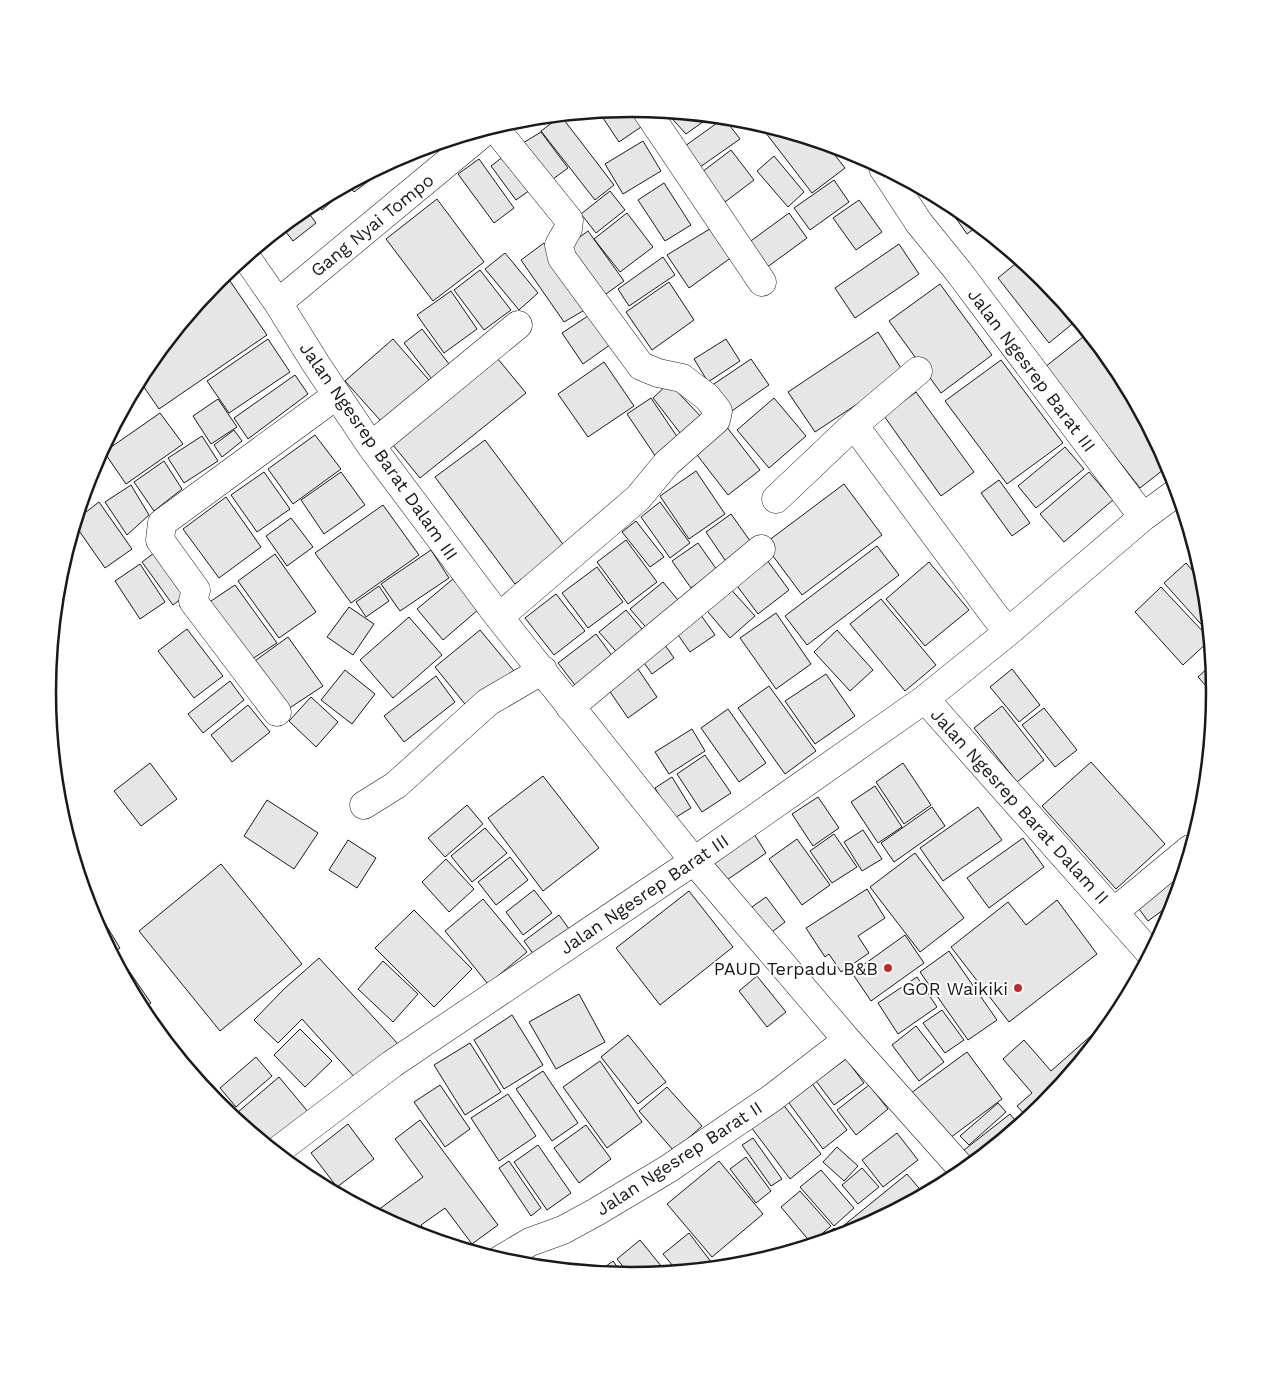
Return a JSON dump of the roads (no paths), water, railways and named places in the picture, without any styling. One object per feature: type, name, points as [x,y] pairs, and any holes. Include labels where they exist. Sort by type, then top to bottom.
[{"type":"street","points":[[651,118],[762,282]]},
{"type":"street","points":[[499,133],[569,220],[568,230],[559,244],[562,258],[641,366],[658,373],[682,378],[707,397],[718,410],[716,420],[667,462],[638,498],[499,617]]},
{"type":"street","name":"Gang Nyai Tompo","points":[[278,303],[476,139]]},
{"type":"street","name":"Jalan Ngesrep Barat III","points":[[891,180],[920,223],[1144,517]]},
{"type":"street","name":"Jalan Ngesrep Barat Dalam III","points":[[250,262],[371,446],[499,617],[694,861]]},
{"type":"street","points":[[371,446],[518,325]]},
{"type":"street","points":[[776,499],[854,425],[918,371]]},
{"type":"street","points":[[277,712],[193,601],[196,590],[160,540],[162,524],[337,395]]},
{"type":"street","points":[[854,425],[1008,632]]},
{"type":"street","name":"Jalan Ngesrep Barat III","points":[[281,1148],[392,1064],[694,861],[925,699],[1171,496]]},
{"type":"street","points":[[570,707],[760,549]]},
{"type":"street","points":[[364,805],[396,785],[488,702],[543,670]]},
{"type":"street","name":"Jalan Ngesrep Barat Dalam II","points":[[925,699],[1145,948]]},
{"type":"street","name":"Jalan Ngesrep Barat Dalam II","points":[[1114,912],[1181,857]]},
{"type":"street","points":[[694,861],[847,1040],[958,1164]]},
{"type":"street","name":"Jalan Ngesrep Barat II","points":[[511,1254],[530,1242],[563,1230],[668,1169],[772,1098],[847,1040]]},
{"type":"place","name":"PAUD Terpadu B&B","points":[[888,968]]},
{"type":"place","name":"GOR Waikiki","points":[[1018,988]]}]
